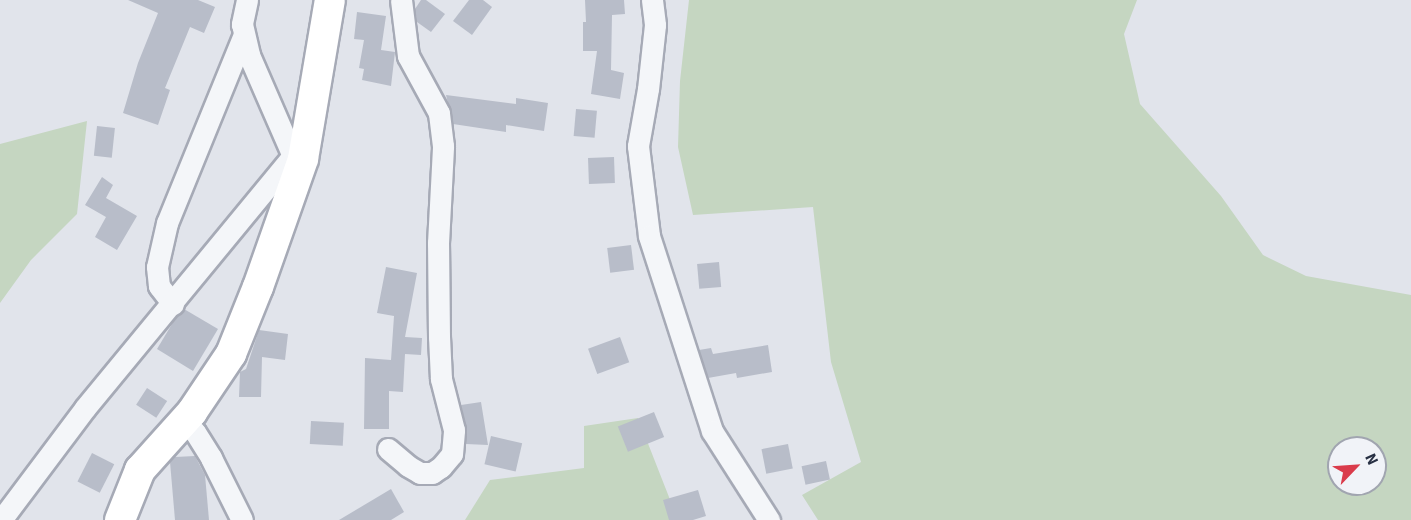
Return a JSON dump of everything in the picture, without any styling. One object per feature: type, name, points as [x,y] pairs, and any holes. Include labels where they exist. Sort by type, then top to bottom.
[{"type":"street","points":[[247,0],[242,24],[243,36],[298,158]]},
{"type":"street","points":[[120,520],[140,470],[183,421],[231,354],[258,287],[298,158],[330,0]]},
{"type":"street","points":[[388,449],[420,473],[432,473],[441,467],[452,454],[454,430],[441,379],[439,337],[438,243],[442,146],[439,113],[408,56],[401,0]]},
{"type":"street","points":[[652,0],[655,25],[648,89],[638,146],[648,236],[712,431],[769,520]]},
{"type":"street","points":[[173,304],[159,286],[157,267],[167,223],[243,36]]},
{"type":"street","points":[[1,520],[85,408],[298,158]]},
{"type":"street","points":[[183,421],[195,432],[211,458],[243,520]]},
{"type":"green space","points":[[689,0],[1137,0],[1124,34],[1140,104],[1221,196],[1263,255],[1306,276],[1411,295],[1411,520],[818,520],[802,495],[861,462],[831,362],[813,207],[693,215],[678,147],[680,81]]},
{"type":"green space","points":[[87,121],[77,214],[31,260],[0,303],[0,144]]},
{"type":"green space","points":[[638,418],[678,520],[465,520],[490,480],[584,468],[584,426]]},
{"type":"building","points":[[128,0],[198,0],[215,7],[204,33],[190,27],[165,88],[170,90],[158,125],[123,113],[138,63],[158,13]]},
{"type":"building","points":[[421,0],[426,0],[445,14],[431,32],[417,22],[415,9]]},
{"type":"building","points":[[469,0],[483,0],[492,7],[472,35],[453,21]]},
{"type":"building","points":[[585,0],[624,0],[625,14],[612,15],[611,70],[624,73],[620,99],[591,94],[597,51],[583,51],[583,22],[586,22]]},
{"type":"building","points":[[357,12],[386,16],[381,50],[395,52],[391,86],[362,80],[364,69],[359,68],[364,40],[354,39]]},
{"type":"building","points":[[446,95],[516,104],[516,98],[548,103],[544,131],[506,125],[506,132],[453,124]]},
{"type":"building","points":[[576,109],[597,111],[595,138],[574,136]]},
{"type":"building","points":[[97,126],[115,128],[112,158],[94,156]]},
{"type":"building","points":[[614,157],[615,183],[589,184],[588,158]]},
{"type":"building","points":[[102,177],[113,185],[106,198],[137,216],[117,250],[95,237],[106,217],[85,205]]},
{"type":"building","points":[[631,245],[634,270],[610,273],[607,248]]},
{"type":"building","points":[[719,262],[721,287],[699,289],[697,264]]},
{"type":"building","points":[[386,267],[417,273],[405,337],[422,338],[421,355],[405,354],[403,392],[389,391],[389,429],[364,429],[365,358],[391,360],[394,316],[377,313]]},
{"type":"building","points":[[184,309],[218,329],[193,371],[157,349],[175,319]]},
{"type":"building","points":[[259,330],[288,334],[285,360],[262,357],[261,397],[239,397],[240,372],[246,369]]},
{"type":"building","points":[[620,337],[629,362],[597,374],[588,349]]},
{"type":"building","points":[[768,345],[772,372],[737,378],[736,373],[708,378],[699,350],[711,348],[713,354]]},
{"type":"building","points":[[147,388],[167,401],[156,418],[136,405]]},
{"type":"building","points":[[481,402],[488,445],[466,444],[466,427],[461,405]]},
{"type":"building","points":[[654,412],[664,437],[628,452],[618,427]]},
{"type":"building","points":[[311,421],[344,423],[343,446],[310,444]]},
{"type":"building","points":[[491,436],[522,443],[516,471],[484,464]]},
{"type":"building","points":[[788,444],[793,469],[766,474],[761,449]]},
{"type":"building","points":[[92,453],[114,464],[100,493],[77,482]]},
{"type":"building","points":[[195,456],[205,475],[209,520],[175,520],[170,462],[175,457]]},
{"type":"building","points":[[826,461],[830,480],[805,485],[802,466]]},
{"type":"building","points":[[391,489],[404,512],[391,520],[339,520]]},
{"type":"building","points":[[698,490],[706,516],[693,520],[669,520],[663,500]]}]
